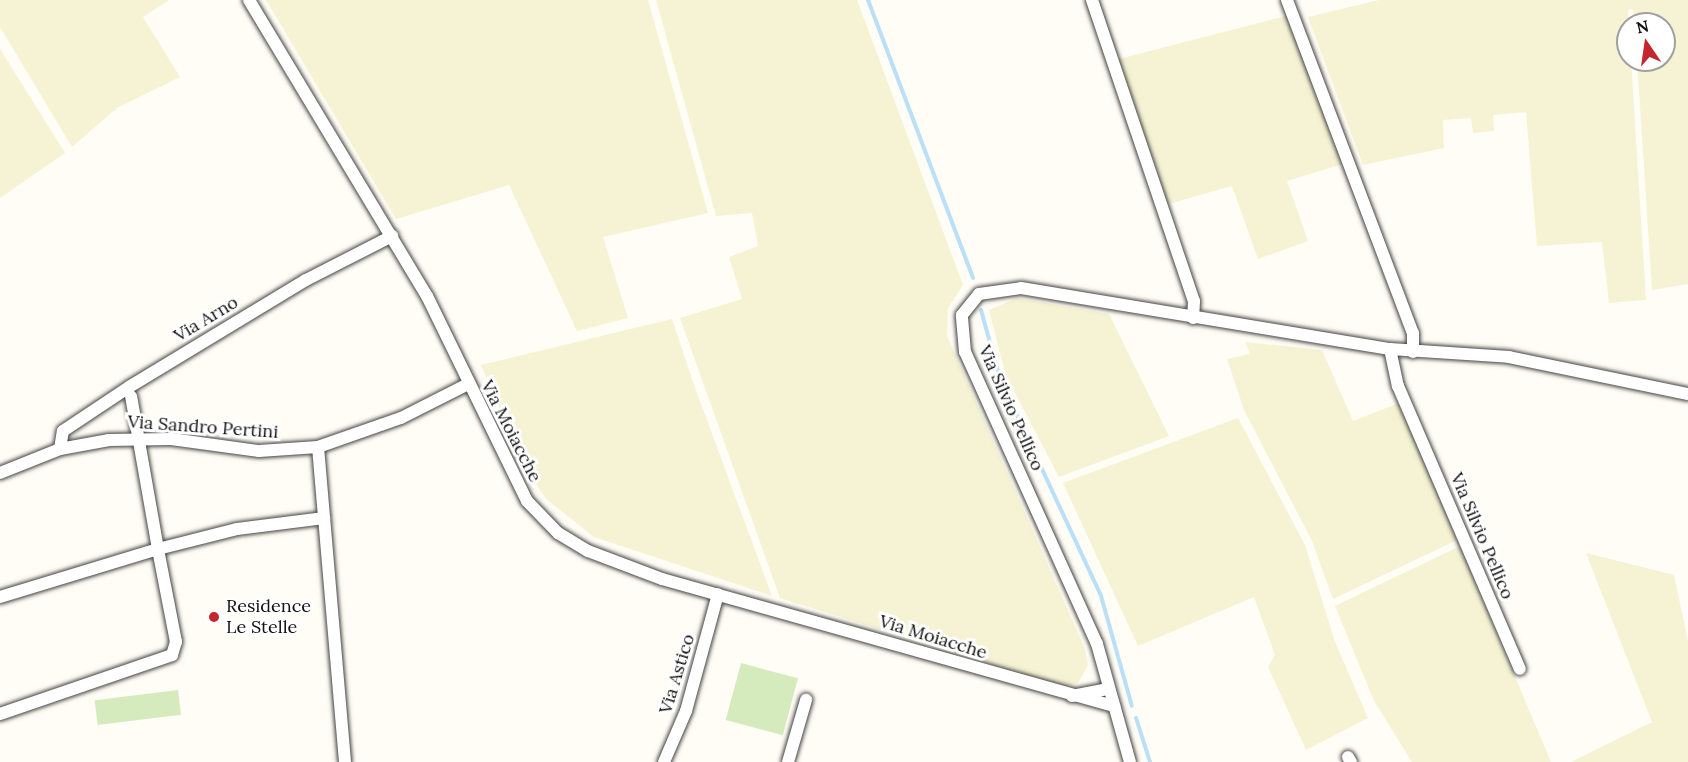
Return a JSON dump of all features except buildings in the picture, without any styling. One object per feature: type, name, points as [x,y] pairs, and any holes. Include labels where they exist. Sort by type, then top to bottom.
[{"type":"street","name":"Via Moiacche","points":[[249,0],[392,236],[527,501],[558,532],[631,568],[1065,696],[1114,706]]},
{"type":"street","points":[[1092,0],[1194,302],[1193,318]]},
{"type":"street","points":[[1287,0],[1413,333],[1413,352]]},
{"type":"street","name":"Via Arno","points":[[60,449],[63,431],[129,387],[306,280],[392,236]]},
{"type":"street","name":"Via Silvio Pellico","points":[[1130,762],[1097,644],[965,352],[962,315],[979,294],[1021,288],[1390,349],[1509,357],[1688,394]]},
{"type":"street","name":"Via Silvio Pellico","points":[[1390,349],[1398,386],[1520,669]]},
{"type":"street","name":"Via Sandro Pertini","points":[[0,473],[60,449],[139,439],[259,451],[318,447],[401,418],[468,384]]},
{"type":"street","points":[[0,714],[173,652],[176,642],[130,396]]},
{"type":"street","points":[[318,447],[345,762]]},
{"type":"street","points":[[0,597],[158,549],[237,530],[324,518]]},
{"type":"street","name":"Via Astico","points":[[664,762],[686,711],[718,594]]},
{"type":"street","name":"Via Moiacche","points":[[1065,696],[1108,688]]},
{"type":"street","points":[[788,762],[806,700]]},
{"type":"shaded area","points":[[0,0],[169,0],[143,17],[180,77],[117,108],[72,147],[0,27]]},
{"type":"shaded area","points":[[266,0],[648,0],[708,213],[603,237],[628,318],[577,331],[509,185],[396,219]]},
{"type":"shaded area","points":[[656,0],[857,0],[963,285],[948,308],[947,336],[1085,649],[1088,665],[1078,683],[1063,687],[780,598],[680,318],[742,299],[729,257],[758,246],[752,213],[716,216]]},
{"type":"shaded area","points":[[1379,0],[1688,0],[1688,284],[1652,290],[1638,72],[1676,72],[1676,12],[1633,12],[1633,9],[1628,12],[1616,12],[1616,72],[1632,72],[1646,300],[1609,303],[1602,242],[1537,246],[1526,112],[1493,115],[1494,131],[1473,133],[1471,118],[1443,120],[1444,148],[1363,165],[1308,17]]},
{"type":"shaded area","points":[[1289,15],[1343,164],[1287,181],[1308,241],[1258,259],[1232,186],[1168,204],[1119,59]]},
{"type":"shaded area","points":[[0,49],[65,153],[0,198]]},
{"type":"shaded area","points":[[1017,298],[1109,314],[1169,436],[1059,477],[1006,376],[989,310]]},
{"type":"shaded area","points":[[672,319],[772,596],[594,537],[546,499],[522,462],[481,365]]},
{"type":"shaded area","points":[[1245,342],[1322,350],[1353,421],[1399,403],[1457,540],[1333,599],[1312,541],[1244,410],[1227,359],[1250,354]]},
{"type":"shaded area","points":[[1238,418],[1305,545],[1335,642],[1368,718],[1306,750],[1268,667],[1275,655],[1254,597],[1138,646],[1063,483]]},
{"type":"shaded area","points":[[1460,546],[1551,762],[1412,762],[1374,701],[1335,606]]},
{"type":"shaded area","points":[[1586,553],[1674,575],[1688,641],[1688,762],[1571,762],[1652,722]]},
{"type":"green space","points":[[741,663],[798,678],[783,735],[726,720]]},
{"type":"green space","points":[[178,690],[181,715],[98,725],[95,700]]},
{"type":"waterway","points":[[868,0],[973,278]]},
{"type":"waterway","points":[[981,310],[1000,379],[1101,596],[1132,706]]},
{"type":"waterway","points":[[1136,718],[1150,762]]},
{"type":"place","name":"Residence Le Stelle","points":[[214,617]]}]
